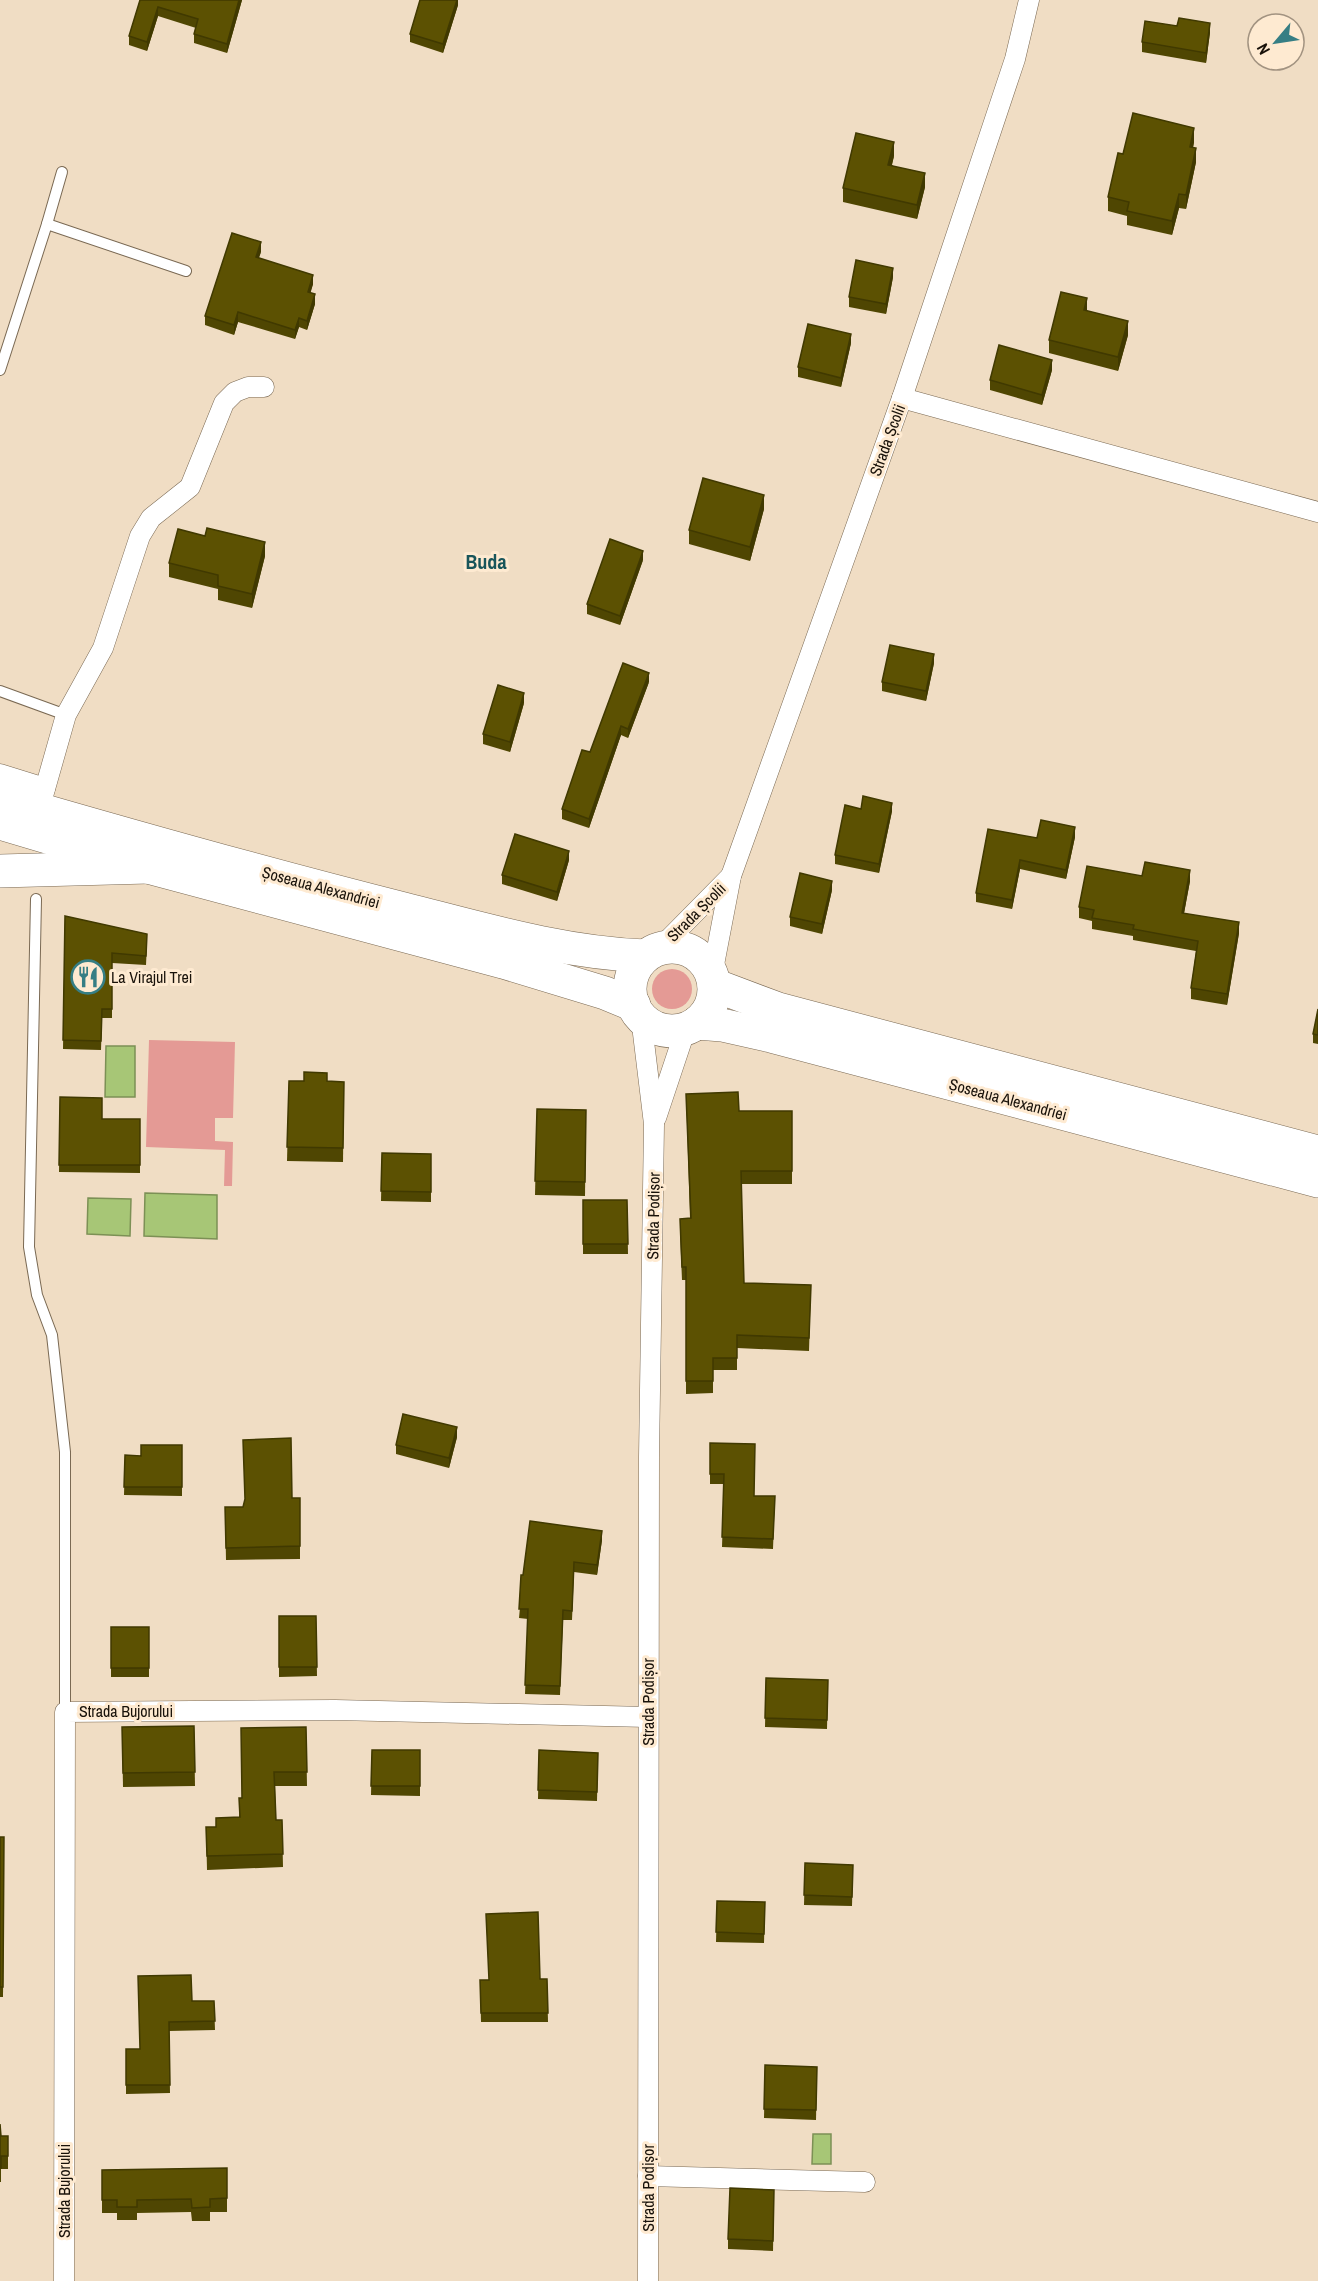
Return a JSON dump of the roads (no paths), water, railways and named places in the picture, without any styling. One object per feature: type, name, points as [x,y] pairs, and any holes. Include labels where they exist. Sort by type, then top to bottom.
[{"type":"highway","name":"Șoseaua Alexandriei","points":[[0,798],[42,799],[301,883],[510,936],[583,951],[653,952],[676,946],[691,951],[704,961],[713,980],[778,1008],[1318,1152]]},
{"type":"highway","name":"Șoseaua Alexandriei","points":[[0,823],[148,867],[503,962],[605,993],[637,1011],[650,1024],[661,1029],[722,1025],[771,1036],[1318,1181]]},
{"type":"highway","points":[[0,871],[148,867]]},
{"type":"highway","points":[[637,1011],[630,991],[631,980],[635,969],[653,952]]},
{"type":"highway","points":[[692,1026],[710,1006],[713,980]]},
{"type":"street","name":"Strada Școlii","points":[[713,980],[731,876],[902,398],[1016,59],[1029,0]]},
{"type":"street","points":[[0,774],[42,799],[66,715],[103,648],[140,536],[151,519],[190,487],[224,403],[235,392],[248,387],[264,387]]},
{"type":"street","points":[[902,398],[1318,512]]},
{"type":"street","name":"Strada Școlii","points":[[653,952],[731,876]]},
{"type":"street","name":"Strada Podișor","points":[[637,1011],[654,1124],[648,1718],[648,2281]]},
{"type":"street","name":"Strada Podișor","points":[[654,1124],[692,1026]]},
{"type":"street","name":"Strada Bujorului","points":[[64,2281],[65,1712],[335,1710],[648,1718]]},
{"type":"street","points":[[648,2176],[865,2182]]},
{"type":"lane","points":[[0,370],[62,172]]},
{"type":"lane","points":[[47,224],[186,271]]},
{"type":"lane","points":[[0,691],[66,715]]},
{"type":"lane","points":[[36,899],[28,1247],[37,1295],[52,1335],[65,1452],[65,1712]]},
{"type":"place","name":"La Virajul Trei","points":[[88,977]]},
{"type":"district","name":"Buda","points":[[486,562]]}]
